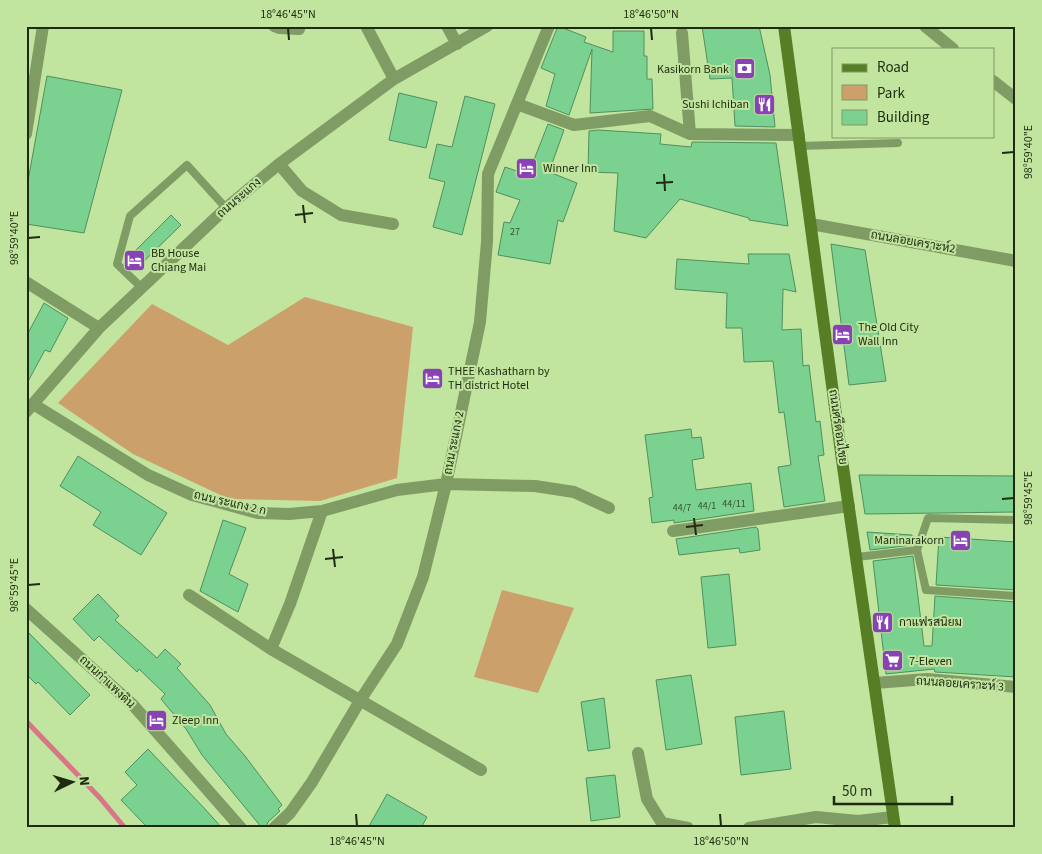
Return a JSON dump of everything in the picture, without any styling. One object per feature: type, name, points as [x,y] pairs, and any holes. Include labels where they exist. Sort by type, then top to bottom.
[{"type":"street","points":[[26,134],[28,107],[43,26]]},
{"type":"street","points":[[274,26],[298,29],[300,26]]},
{"type":"street","points":[[366,26],[394,79]]},
{"type":"street","points":[[447,26],[457,44]]},
{"type":"street","name":"ถนนระแกง","points":[[30,408],[99,328],[226,208],[279,164],[394,79],[487,26]]},
{"type":"street","name":"ถนน ระแกง 2","points":[[274,828],[290,813],[312,782],[397,644],[423,577],[446,484],[480,322],[487,242],[488,174],[549,26]]},
{"type":"street","name":"ถนนศรีดอนไชย","points":[[784,26],[894,823]]},
{"type":"street","points":[[925,26],[952,48]]},
{"type":"street","points":[[682,33],[690,134]]},
{"type":"street","points":[[994,82],[1016,99]]},
{"type":"street","points":[[517,104],[574,125],[650,116],[690,134],[800,140]]},
{"type":"street","points":[[279,164],[302,190],[341,215],[393,224]]},
{"type":"street","name":"ถนนลอยเคราะห์2","points":[[811,224],[1016,261]]},
{"type":"street","points":[[26,282],[99,328]]},
{"type":"street","name":"ถนน ระแกง 2 ก","points":[[30,408],[148,475],[192,495],[258,512],[289,514],[322,511],[397,490],[446,484],[535,486],[574,492],[609,508]]},
{"type":"street","points":[[673,531],[849,506]]},
{"type":"street","points":[[271,649],[290,604],[322,511]]},
{"type":"street","points":[[189,594],[271,649],[481,770]]},
{"type":"street","name":"ถนนกำแพงดิน","points":[[26,609],[132,705],[242,828]]},
{"type":"street","name":"ถนนลอยเคราะห์ 3","points":[[875,683],[927,679],[1016,687]]},
{"type":"street","points":[[638,753],[646,799],[662,823],[688,828]]},
{"type":"street","points":[[749,828],[816,818],[894,823]]},
{"type":"lane","points":[[800,140],[898,143]]},
{"type":"lane","points":[[141,287],[116,264],[130,216],[187,165],[226,208]]},
{"type":"lane","points":[[1016,520],[928,518],[917,550],[926,590],[1016,596]]},
{"type":"lane","points":[[857,557],[917,550]]},
{"type":"green space","points":[[305,297],[413,327],[397,478],[320,501],[229,499],[133,454],[58,403],[152,304],[228,345]]},
{"type":"green space","points":[[502,590],[574,608],[538,693],[474,677]]},
{"type":"building","points":[[558,26],[586,37],[584,42],[613,52],[613,31],[644,31],[644,56],[647,56],[647,79],[652,79],[653,109],[590,113],[592,49],[569,115],[546,106],[555,74],[541,68]]},
{"type":"building","points":[[702,26],[759,26],[770,75],[775,127],[735,126],[732,78],[710,79]]},
{"type":"building","points":[[47,76],[122,90],[84,233],[26,224],[26,192]]},
{"type":"building","points":[[399,93],[437,102],[426,148],[389,140]]},
{"type":"building","points":[[465,96],[495,104],[462,235],[433,227],[445,182],[429,178],[437,144],[452,147]]},
{"type":"building","points":[[548,124],[564,130],[549,172],[577,183],[563,222],[558,220],[550,264],[498,255],[504,222],[510,223],[520,200],[496,192],[505,167],[528,175]]},
{"type":"building","points":[[589,131],[661,134],[660,144],[691,147],[692,142],[776,143],[788,226],[749,220],[749,218],[680,199],[646,238],[614,231],[618,173],[588,172]]},
{"type":"building","points":[[171,215],[181,225],[135,270],[125,261]]},
{"type":"building","points":[[831,244],[865,250],[886,381],[849,385]]},
{"type":"building","points":[[748,254],[789,254],[796,292],[783,289],[782,330],[801,329],[803,366],[809,365],[816,422],[820,421],[824,455],[818,456],[825,501],[784,507],[778,467],[791,465],[784,412],[779,413],[773,361],[744,362],[742,328],[726,328],[727,293],[675,289],[677,259],[749,264]]},
{"type":"building","points":[[44,303],[68,318],[50,352],[45,350],[26,385],[26,337]]},
{"type":"building","points":[[691,429],[692,438],[701,437],[704,458],[692,460],[696,490],[751,483],[754,511],[674,523],[674,520],[652,523],[649,498],[653,497],[645,435]]},
{"type":"building","points":[[78,456],[167,513],[141,555],[93,525],[101,512],[60,486]]},
{"type":"building","points":[[859,475],[1016,476],[1016,512],[865,514]]},
{"type":"building","points":[[223,520],[246,528],[229,574],[248,584],[238,612],[200,591]]},
{"type":"building","points":[[756,527],[758,529],[760,550],[740,553],[739,548],[679,555],[676,539]]},
{"type":"building","points":[[867,532],[912,535],[913,545],[870,550]]},
{"type":"building","points":[[939,537],[1016,542],[1016,590],[936,585]]},
{"type":"building","points":[[913,556],[924,646],[932,646],[935,596],[1016,602],[1016,677],[935,672],[934,669],[886,674],[873,561]]},
{"type":"building","points":[[729,574],[736,645],[708,648],[701,577]]},
{"type":"building","points":[[98,594],[119,616],[115,620],[157,658],[165,649],[181,664],[177,668],[210,705],[226,734],[282,805],[278,809],[280,811],[268,822],[266,828],[262,828],[202,755],[186,729],[161,699],[165,694],[139,669],[137,672],[99,636],[94,641],[73,619]]},
{"type":"building","points":[[26,630],[90,695],[70,715],[38,682],[36,684],[26,674]]},
{"type":"building","points":[[691,675],[702,744],[666,750],[656,680]]},
{"type":"building","points":[[604,698],[610,748],[588,751],[581,702]]},
{"type":"building","points":[[784,711],[791,769],[741,775],[735,717]]},
{"type":"building","points":[[148,749],[222,828],[148,828],[121,800],[137,785],[125,772]]},
{"type":"building","points":[[615,775],[620,817],[591,821],[586,778]]},
{"type":"building","points":[[387,794],[427,817],[421,828],[368,828]]},
{"type":"waterway","points":[[26,721],[100,798],[125,828]]},
{"type":"place","name":"Kasikorn Bank","points":[[745,69]]},
{"type":"place","name":"Sushi Ichiban","points":[[765,104]]},
{"type":"place","name":"Winner Inn","points":[[527,168]]},
{"type":"place","name":"BB House Chiang Mai","points":[[135,260]]},
{"type":"place","name":"The Old City Wall Inn","points":[[842,334]]},
{"type":"place","name":"THEE Kashatharn by TH district Hotel","points":[[432,378]]},
{"type":"place","name":"Maninarakorn","points":[[960,540]]},
{"type":"place","name":"กาแฟรสนิยม","points":[[883,622]]},
{"type":"place","name":"7-Eleven","points":[[893,661]]},
{"type":"place","name":"Zleep Inn","points":[[156,720]]}]
